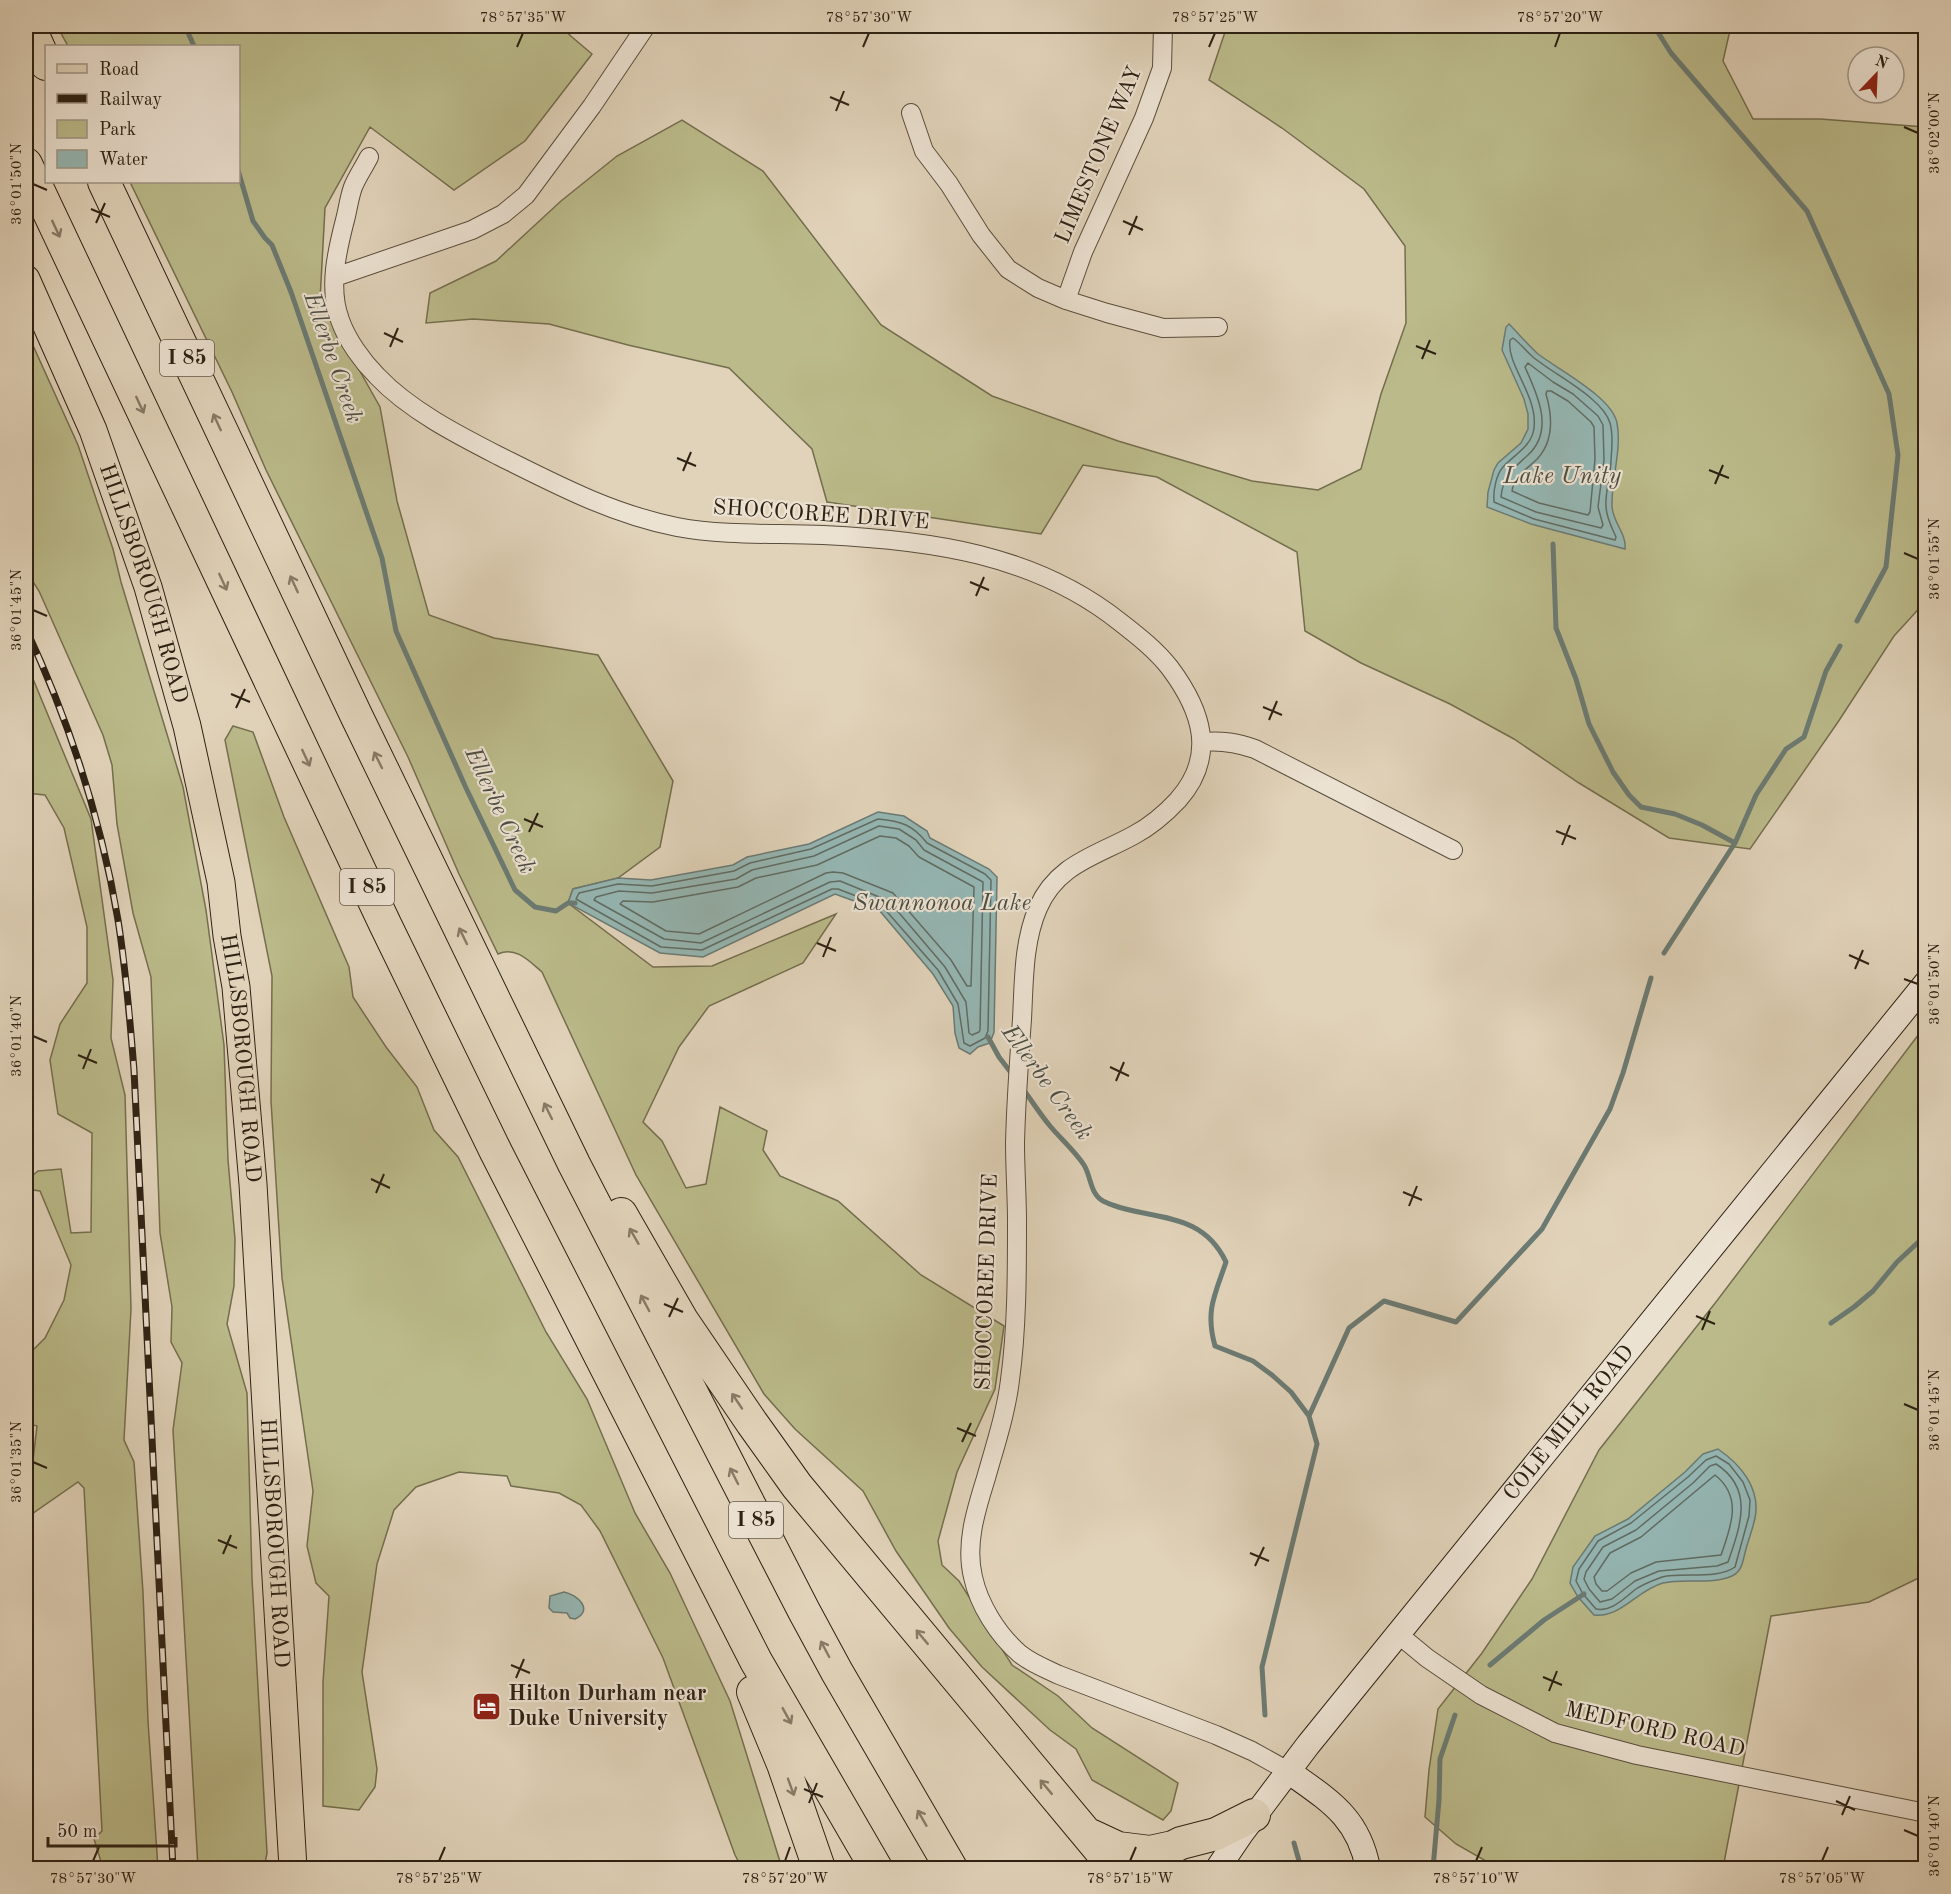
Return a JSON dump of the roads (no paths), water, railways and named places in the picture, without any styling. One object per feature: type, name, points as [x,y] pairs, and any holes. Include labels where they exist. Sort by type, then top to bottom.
[{"type":"highway","points":[[29,26],[45,62]]},
{"type":"highway","name":"I 85","points":[[26,164],[385,924],[496,1152],[756,1661],[876,1869]]},
{"type":"highway","name":"I 85","points":[[104,183],[356,716],[574,1164],[837,1672],[951,1869]]},
{"type":"highway","points":[[574,1164],[614,1200],[682,1320],[797,1486],[1115,1869]]},
{"type":"highway","points":[[721,1590],[753,1693],[783,1764],[819,1869]]},
{"type":"highway","points":[[1083,1832],[1118,1848],[1150,1852],[1216,1834],[1254,1815]]},
{"type":"main road","name":"HILLSBOROUGH ROAD","points":[[26,279],[93,430],[148,587],[187,726],[221,882],[236,987],[253,1184],[293,1869]]},
{"type":"street","points":[[334,277],[472,230],[503,214],[526,195],[592,106],[646,26]]},
{"type":"street","name":"LIMESTONE WAY","points":[[1066,300],[1083,252],[1144,118],[1162,68],[1163,26]]},
{"type":"street","points":[[911,113],[924,151],[949,184],[981,235],[1008,269],[1038,288],[1066,300],[1163,328],[1218,327]]},
{"type":"street","name":"SHOCCOREE DRIVE","points":[[369,157],[353,188],[337,252],[334,277],[336,306],[340,319],[349,338],[367,365],[389,388],[458,435],[574,494],[618,511],[656,522],[714,532],[832,536],[919,544],[1013,564],[1038,572],[1091,600],[1153,648],[1168,666],[1189,700],[1199,721],[1203,742],[1202,753],[1193,779],[1184,793],[1164,814],[1139,833],[1074,865],[1056,879],[1045,894],[1032,925],[1027,952],[1019,1056],[1015,1145],[1017,1237],[1012,1363],[1002,1422],[978,1504],[971,1540],[972,1572],[981,1600],[997,1627],[1020,1654],[1032,1662],[1243,1747],[1288,1771]]},
{"type":"street","points":[[1203,742],[1218,740],[1236,742],[1255,749],[1453,850]]},
{"type":"street","name":"COLE MILL ROAD","points":[[1218,1869],[1254,1815],[1288,1771],[1926,983]]},
{"type":"street","name":"MEDFORD ROAD","points":[[1398,1634],[1427,1658],[1481,1695],[1555,1733],[1637,1755],[1926,1813]]},
{"type":"street","points":[[1288,1771],[1346,1817],[1358,1835],[1368,1869]]},
{"type":"water","name":"Lake Unity","points":[[1509,324],[1538,354],[1595,394],[1613,413],[1617,423],[1618,444],[1612,506],[1614,517],[1624,538],[1625,549],[1531,524],[1487,507],[1488,492],[1494,470],[1498,463],[1521,443],[1528,429],[1528,414],[1524,399],[1502,350],[1506,327]]},
{"type":"water","name":"Swannonoa Lake","points":[[878,812],[904,816],[927,831],[930,838],[989,869],[997,877],[994,1032],[990,1043],[978,1047],[970,1054],[959,1048],[955,1033],[953,1006],[933,974],[879,910],[835,894],[703,957],[660,953],[568,903],[573,889],[618,878],[651,880],[733,865],[747,857],[809,844]]},
{"type":"water","points":[[1718,1449],[1741,1470],[1752,1487],[1755,1497],[1755,1518],[1742,1564],[1736,1574],[1716,1580],[1663,1583],[1645,1591],[1613,1612],[1594,1615],[1578,1597],[1570,1583],[1573,1567],[1595,1536],[1628,1519],[1685,1472],[1703,1454]]},
{"type":"water","points":[[564,1592],[579,1599],[584,1607],[581,1615],[575,1619],[570,1618],[567,1613],[553,1612],[549,1608],[550,1596]]},
{"type":"waterway","name":"Ellerbe Creek","points":[[185,26],[194,45]]},
{"type":"waterway","points":[[1654,26],[1671,53],[1807,211],[1889,394],[1898,455],[1886,567],[1857,621]]},
{"type":"waterway","name":"Ellerbe Creek","points":[[240,177],[253,221],[272,245],[291,292],[382,558],[396,631],[466,788],[515,890],[535,907],[556,911],[568,903],[575,903]]},
{"type":"waterway","points":[[1553,544],[1556,628],[1576,679],[1589,724],[1613,772],[1629,795],[1641,807],[1675,814],[1702,825],[1735,843]]},
{"type":"waterway","points":[[1664,953],[1735,843],[1756,795],[1786,749],[1804,737],[1826,671],[1840,646]]},
{"type":"waterway","points":[[1309,1416],[1349,1328],[1384,1301],[1456,1322],[1542,1229],[1610,1109],[1651,978]]},
{"type":"waterway","name":"Ellerbe Creek","points":[[988,1037],[1012,1074]]},
{"type":"waterway","name":"Ellerbe Creek","points":[[1023,1089],[1046,1121],[1084,1165],[1099,1198],[1120,1207],[1187,1224],[1202,1232],[1215,1244],[1226,1262],[1211,1312],[1215,1346],[1253,1361],[1272,1375],[1291,1392],[1309,1416],[1317,1444],[1262,1667],[1265,1715]]},
{"type":"waterway","points":[[1831,1323],[1873,1291],[1897,1262],[1926,1235]]},
{"type":"waterway","points":[[1490,1665],[1544,1620],[1584,1594]]},
{"type":"waterway","points":[[1433,1868],[1440,1759],[1455,1715]]},
{"type":"waterway","name":"Ellerbe Creek","points":[[1294,1843],[1301,1868]]},
{"type":"railway","points":[[26,629],[70,735],[93,808],[111,882],[123,958],[134,1070],[173,1868]]},
{"type":"place","name":"Hilton Durham near Duke University","points":[[487,1707]]}]
